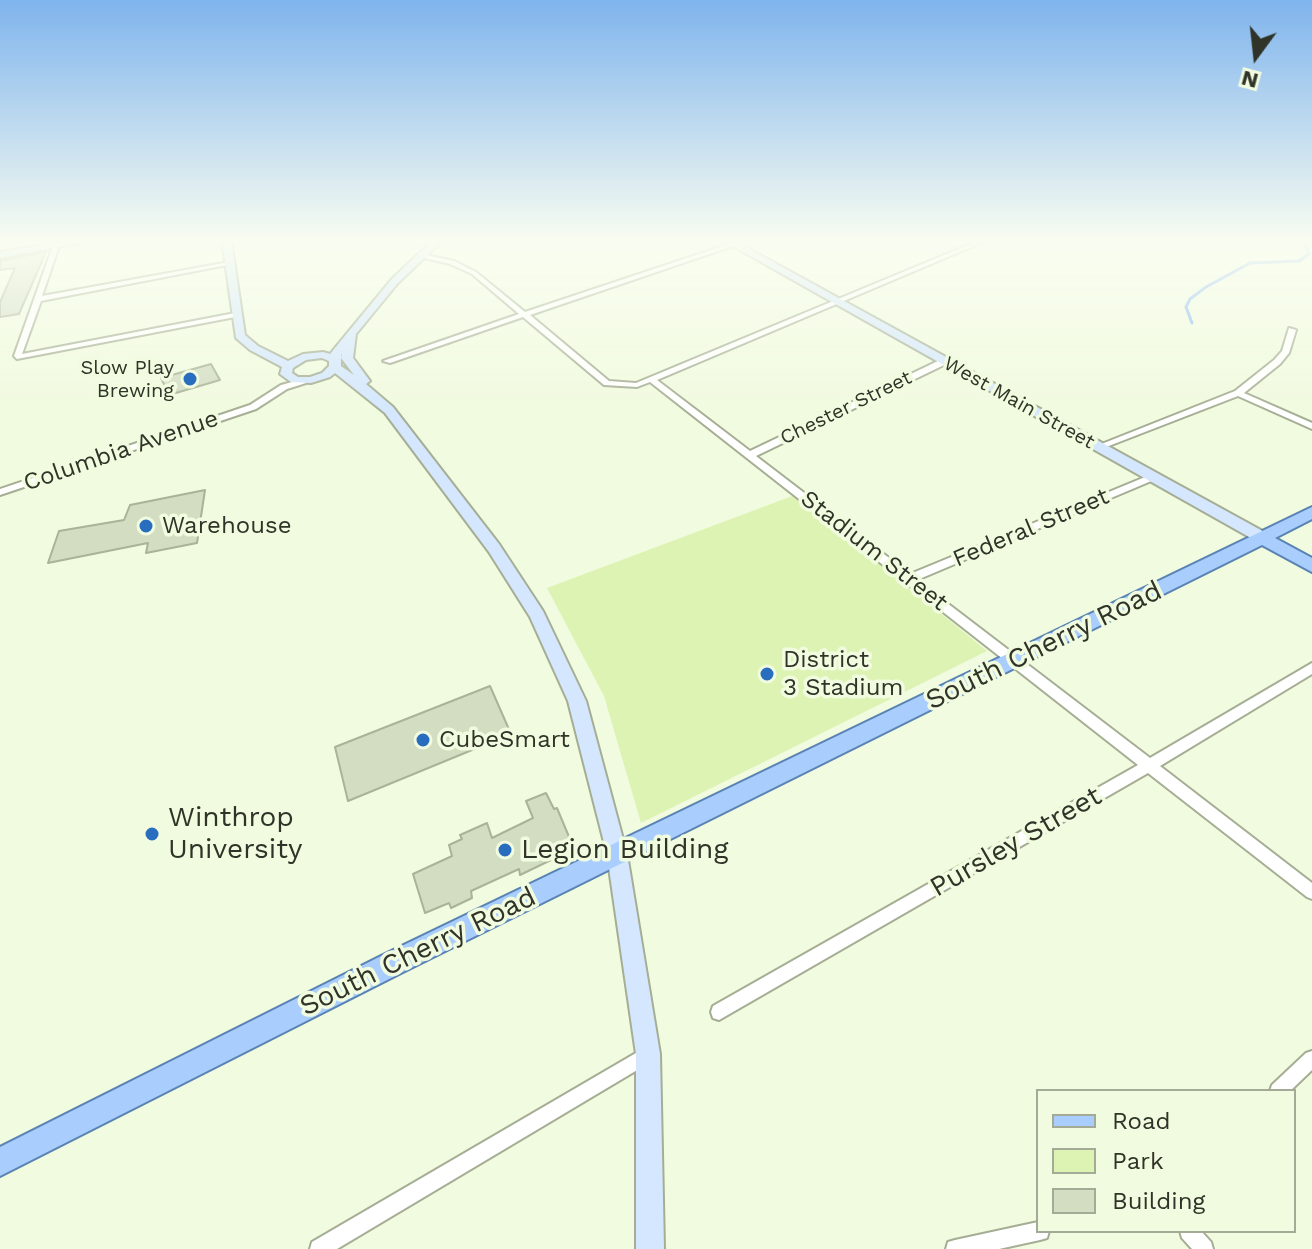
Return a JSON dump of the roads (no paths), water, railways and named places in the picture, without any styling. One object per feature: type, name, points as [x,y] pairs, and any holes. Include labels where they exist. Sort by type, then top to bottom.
[{"type":"main road","name":"South Cherry Road","points":[[0,1162],[1312,512]]},
{"type":"main road","name":"West Main Street","points":[[1263,538],[1312,566]]},
{"type":"street","points":[[42,298],[38,299],[20,357],[235,315]]},
{"type":"street","points":[[233,298],[240,336],[262,353],[307,381],[375,396]]},
{"type":"street","points":[[307,381],[326,375],[351,333],[380,298]]},
{"type":"street","points":[[504,298],[607,383],[637,385],[851,298]]},
{"type":"street","points":[[387,361],[571,298]]},
{"type":"street","name":"West Main Street","points":[[832,298],[1263,538]]},
{"type":"street","points":[[1098,447],[1238,393],[1277,362],[1286,351],[1292,330]]},
{"type":"street","points":[[287,370],[309,356],[329,349],[351,333]]},
{"type":"street","points":[[351,333],[348,362],[396,419],[485,536],[537,615],[577,701],[617,854],[648,1054],[650,1249]]},
{"type":"street","points":[[262,353],[309,356],[334,363],[375,396]]},
{"type":"street","name":"Chester Street","points":[[750,455],[943,362]]},
{"type":"street","name":"Columbia Avenue","points":[[242,409],[287,370]]},
{"type":"street","name":"Stadium Street","points":[[651,379],[1312,892]]},
{"type":"street","name":"Columbia Avenue","points":[[0,492],[242,409],[307,381]]},
{"type":"street","points":[[1238,393],[1312,426]]},
{"type":"street","name":"Federal Street","points":[[909,579],[1153,477]]},
{"type":"street","name":"Pursley Street","points":[[719,1012],[1150,765],[1312,668]]},
{"type":"street","points":[[319,1249],[648,1054]]},
{"type":"street","points":[[1280,1089],[1312,1059]]},
{"type":"street","points":[[955,1249],[1036,1232]]},
{"type":"street","points":[[1191,1233],[1204,1249]]},
{"type":"waterway","points":[[1191,298],[1186,307],[1192,323]]},
{"type":"place","name":"Slow Play Brewing","points":[[190,379]]},
{"type":"place","name":"Warehouse","points":[[146,526]]},
{"type":"place","name":"District 3 Stadium","points":[[767,674]]},
{"type":"place","name":"CubeSmart","points":[[423,740]]},
{"type":"place","name":"Winthrop University","points":[[152,834]]},
{"type":"place","name":"Legion Building","points":[[505,850]]}]
